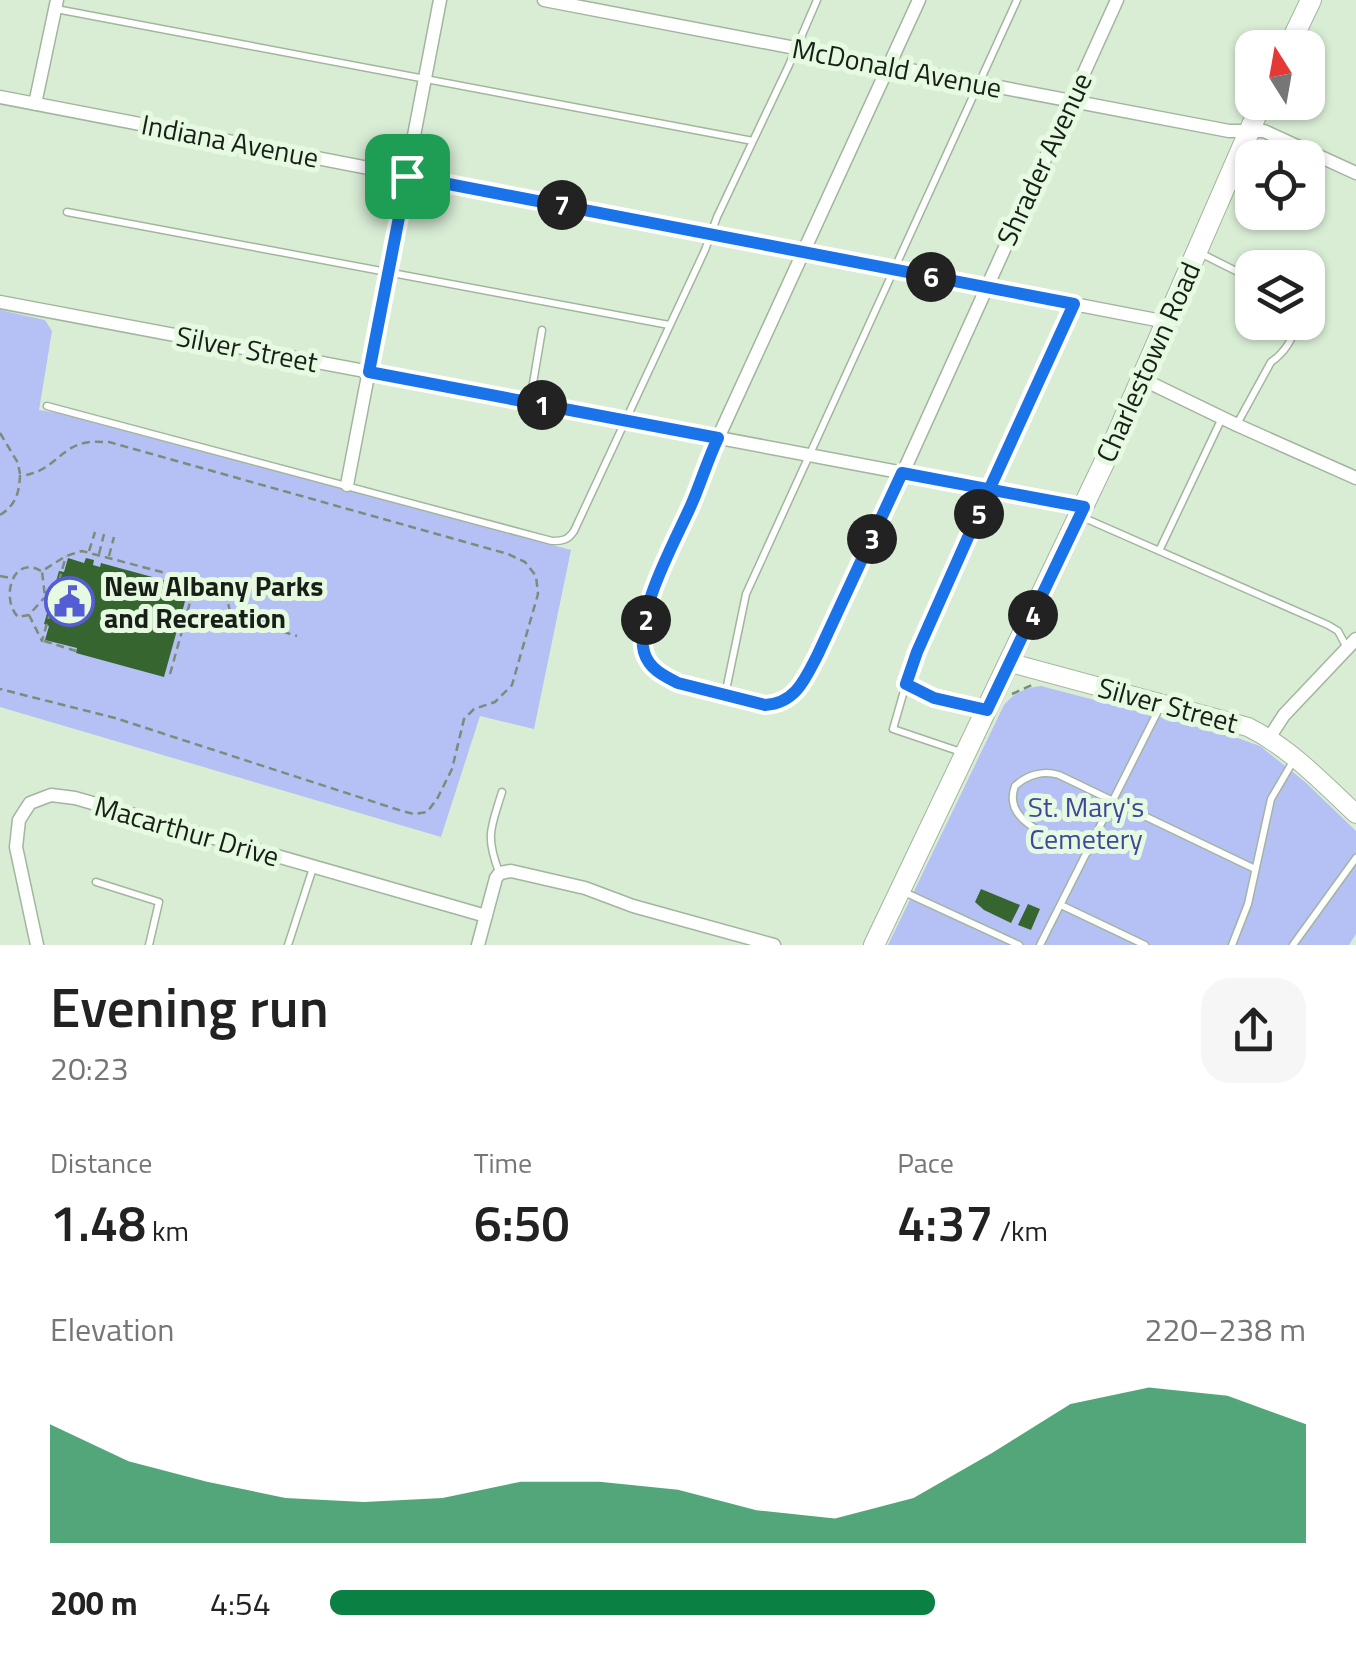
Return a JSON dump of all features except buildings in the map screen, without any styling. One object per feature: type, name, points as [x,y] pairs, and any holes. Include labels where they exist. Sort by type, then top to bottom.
[{"type":"main road","points":[[1297,30],[1311,0]]},
{"type":"main road","name":"Charlestown Road","points":[[874,945],[1081,512],[1254,120]]},
{"type":"main road","name":"Silver Street","points":[[1011,663],[1232,721],[1269,738],[1356,814]]},
{"type":"street","points":[[347,485],[440,0]]},
{"type":"street","name":"McDonald Avenue","points":[[544,0],[608,6],[796,48],[1229,131],[1269,134],[1356,174]]},
{"type":"street","points":[[725,696],[678,683],[659,673],[644,652],[647,613],[718,438],[920,0]]},
{"type":"street","name":"Shrader Avenue","points":[[725,696],[775,704],[792,697],[804,681],[1117,0]]},
{"type":"street","points":[[35,104],[56,4]]},
{"type":"street","name":"Indiana Avenue","points":[[0,97],[1166,322]]},
{"type":"street","name":"Silver Street","points":[[0,302],[902,473],[1081,512]]},
{"type":"street","points":[[1142,379],[1356,478]]},
{"type":"street","points":[[1269,738],[1284,714],[1351,643]]},
{"type":"street","name":"Macarthur Drive","points":[[37,945],[16,847],[19,820],[30,802],[51,795],[75,798],[486,916]]},
{"type":"street","points":[[478,945],[498,876],[519,872],[774,945]]},
{"type":"lane","points":[[47,406],[563,541],[574,532],[817,0]]},
{"type":"lane","points":[[725,696],[742,604],[1018,0]]},
{"type":"lane","points":[[56,4],[753,141]]},
{"type":"lane","points":[[67,212],[669,325]]},
{"type":"lane","points":[[1197,251],[1235,270]]},
{"type":"lane","points":[[966,753],[892,729],[917,652],[1074,304]]},
{"type":"lane","points":[[529,402],[542,330]]},
{"type":"lane","points":[[1237,425],[1271,362],[1281,356],[1290,340]]},
{"type":"lane","points":[[1158,550],[1222,418]]},
{"type":"lane","points":[[1081,512],[1328,625],[1351,643]]},
{"type":"lane","points":[[906,684],[934,698],[987,710]]},
{"type":"lane","points":[[1040,945],[1162,703]]},
{"type":"lane","points":[[1232,945],[1244,917],[1271,799],[1295,758]]},
{"type":"lane","points":[[1088,852],[1021,819],[1012,801],[1015,786],[1029,776],[1052,772],[1255,868]]},
{"type":"lane","points":[[498,876],[490,838],[502,792]]},
{"type":"lane","points":[[1293,945],[1356,858]]},
{"type":"lane","points":[[288,945],[313,868]]},
{"type":"lane","points":[[96,882],[160,902],[149,945]]},
{"type":"lane","points":[[901,890],[1019,945]]},
{"type":"lane","points":[[1061,905],[1145,945]]},
{"type":"path","points":[[0,434],[18,462],[20,476],[13,504],[0,515]]},
{"type":"path","points":[[0,689],[115,718],[414,814],[426,812],[452,770],[464,719],[474,710],[495,702],[512,685],[538,594],[536,576],[525,562],[508,554],[109,442],[86,442],[68,450],[45,469],[20,476]]},
{"type":"path","points":[[88,552],[95,532]]},
{"type":"path","points":[[98,555],[104,534]]},
{"type":"path","points":[[108,558],[114,537]]},
{"type":"path","points":[[42,572],[82,550],[230,590]]},
{"type":"path","points":[[42,641],[66,556]]},
{"type":"path","points":[[28,565],[42,572],[44,597],[29,614],[18,617],[12,612],[7,596],[12,579],[28,565]]},
{"type":"path","points":[[0,576],[12,579]]},
{"type":"path","points":[[234,580],[227,603],[234,617],[297,636]]},
{"type":"path","points":[[170,674],[196,581]]},
{"type":"path","points":[[44,597],[54,599]]},
{"type":"path","points":[[29,614],[42,641],[76,651]]},
{"type":"path","points":[[1006,698],[1022,688],[1042,685]]},
{"type":"green space","points":[[0,310],[45,320],[52,331],[39,410],[571,550],[534,729],[480,716],[441,837],[0,707]]},
{"type":"green space","name":"St. Mary's Cemetery","points":[[1041,686],[1260,746],[1304,781],[1356,831],[1356,934],[1349,945],[888,945],[1004,705],[1021,691]]},
{"type":"place","name":"New Albany Parks and Recreation","points":[[69,602]]},
{"type":"route","points":[[407,176],[369,372],[718,438],[647,613],[643,642],[647,660],[659,673],[678,683],[765,705],[792,697],[836,619],[902,473],[989,490],[1084,507],[987,710],[934,698],[906,684],[917,652],[989,490],[1033,399],[1074,304],[407,176]]}]
